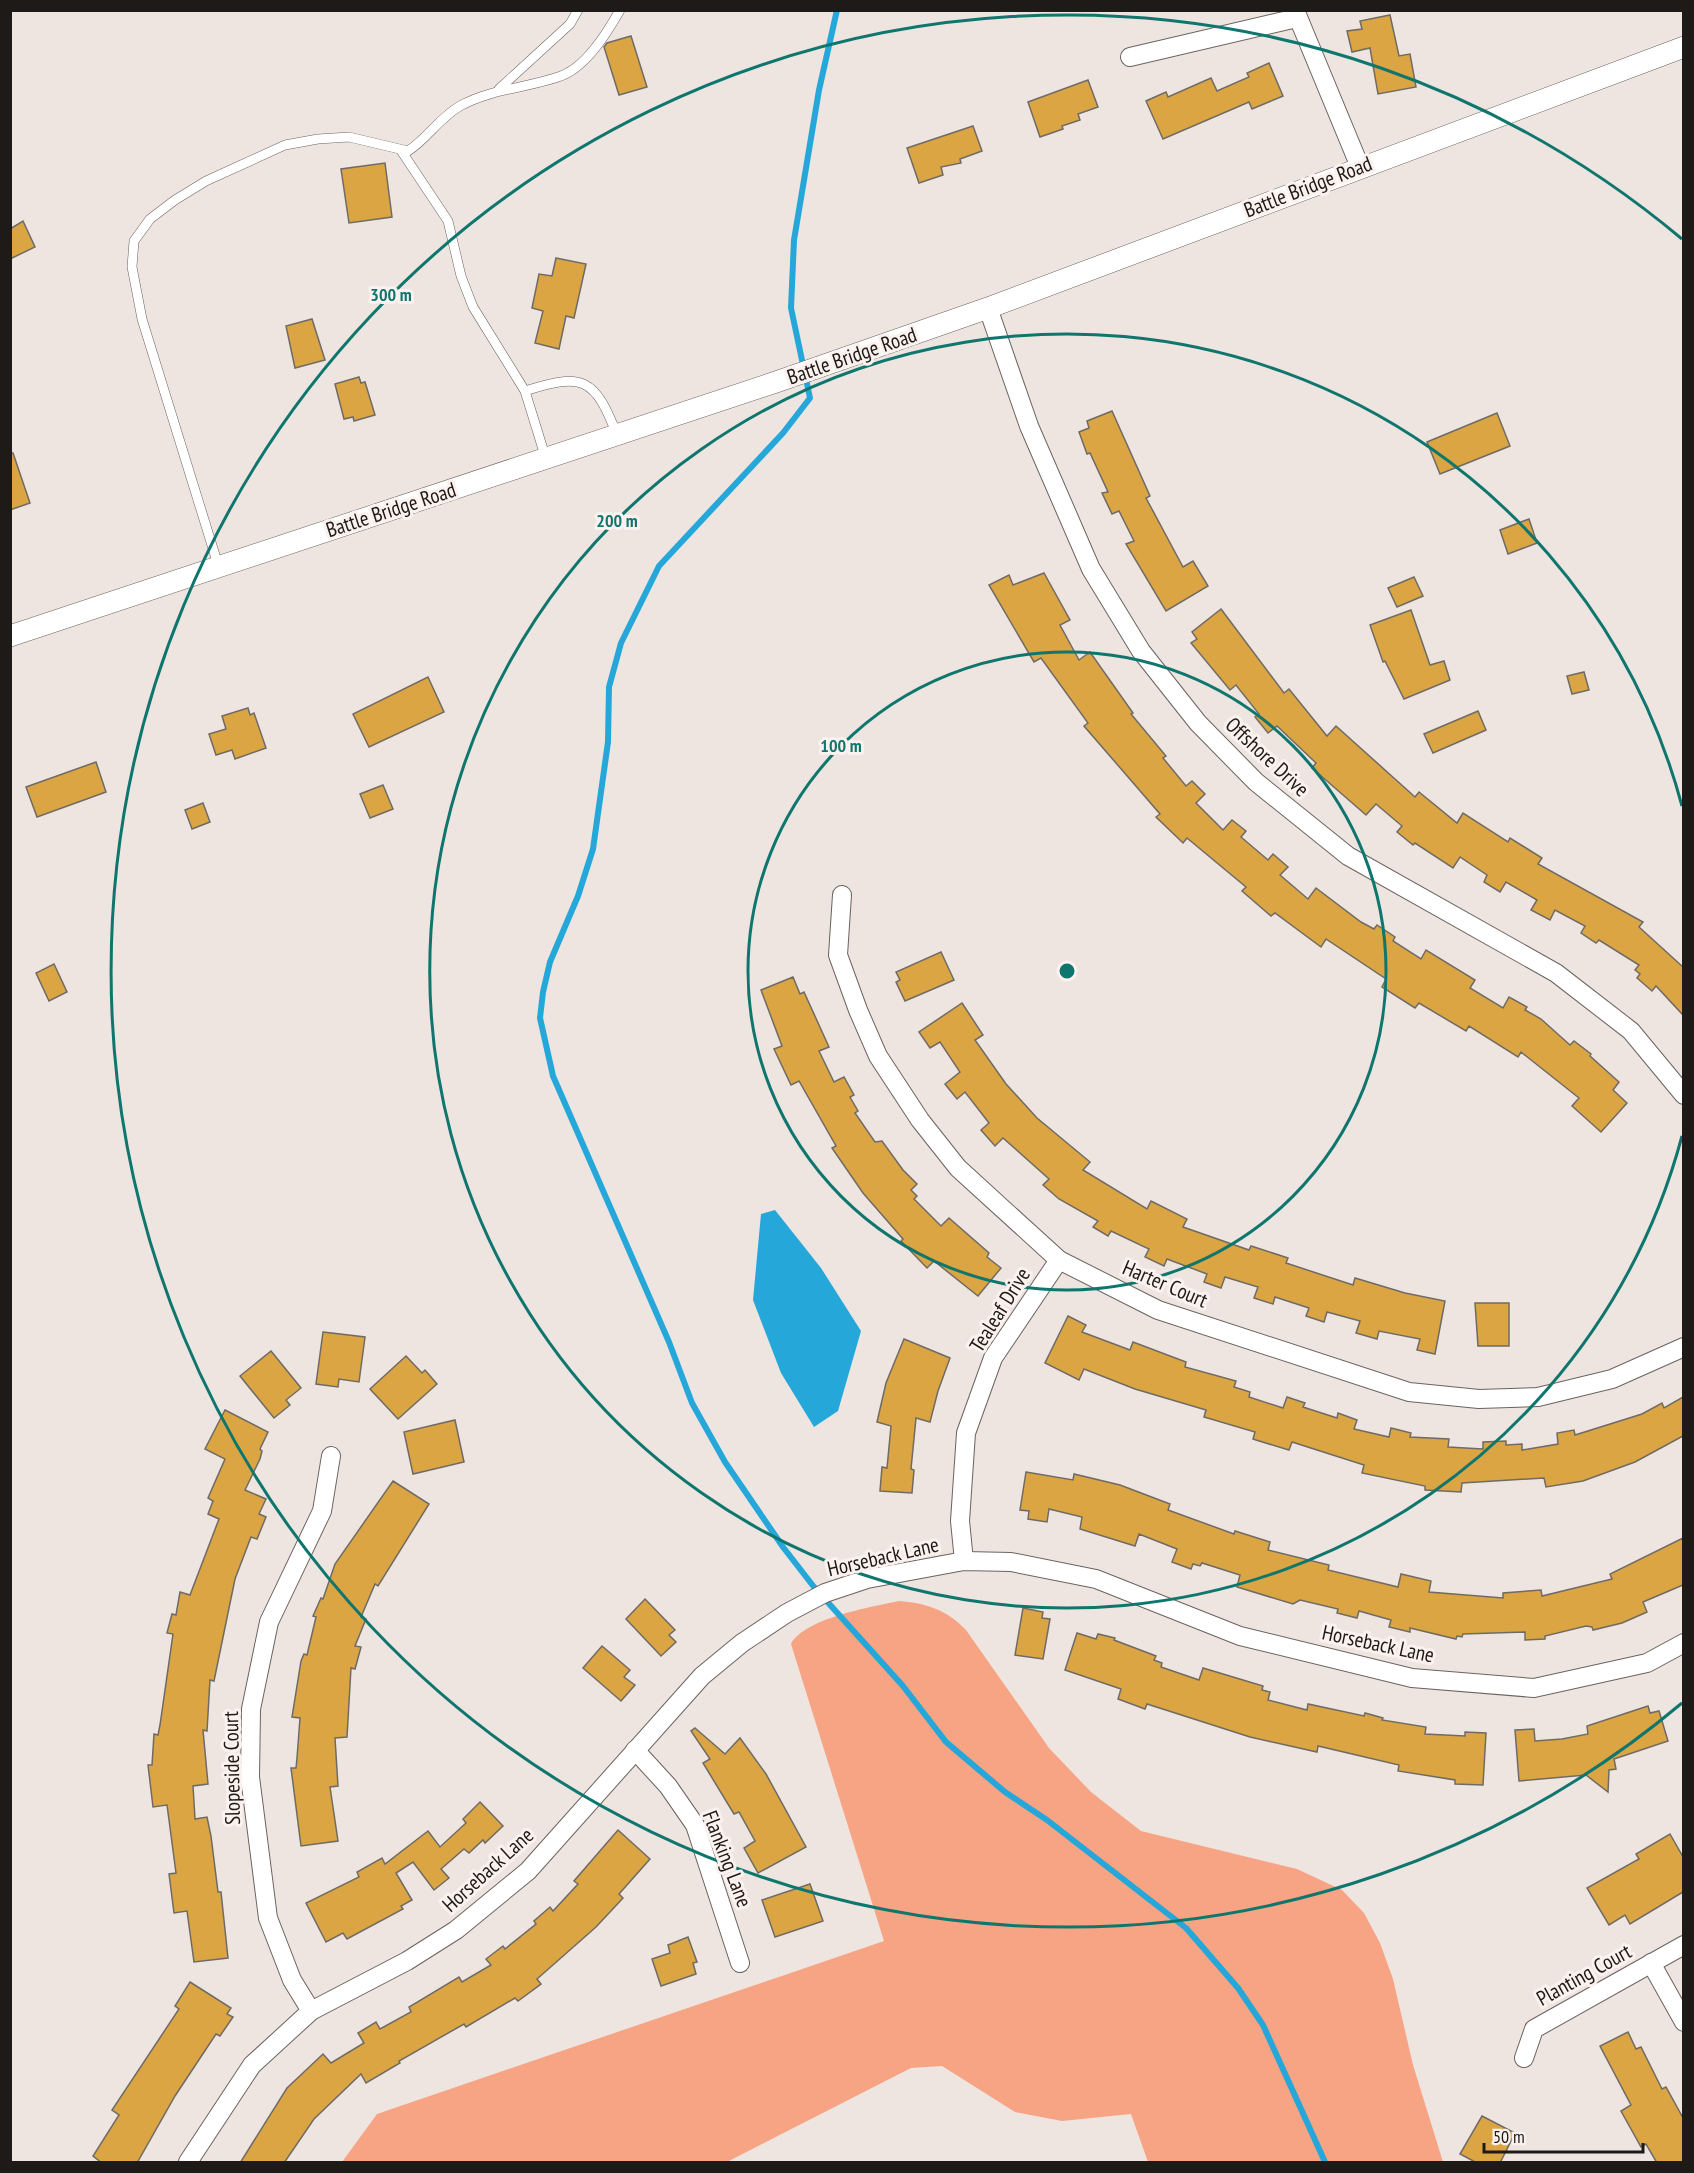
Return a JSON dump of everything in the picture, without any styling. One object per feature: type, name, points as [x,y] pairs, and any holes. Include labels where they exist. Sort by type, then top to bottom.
[{"type":"street","points":[[1130,57],[1296,14],[1360,167]]},
{"type":"street","name":"Battle Bridge Road","points":[[10,636],[546,459],[988,308],[1683,47]]},
{"type":"street","name":"Offshore Drive","points":[[988,308],[1029,426],[1091,569],[1141,651],[1198,723],[1256,782],[1348,856],[1556,973],[1631,1032],[1683,1095]]},
{"type":"street","name":"Harter Court","points":[[842,895],[838,955],[878,1056],[920,1120],[958,1168],[1059,1260],[1158,1310],[1409,1392],[1479,1399],[1538,1397],[1612,1379],[1683,1347]]},
{"type":"street","name":"Tealeaf Drive","points":[[964,1561],[960,1521],[966,1433],[993,1358],[1059,1260]]},
{"type":"street","name":"Slopeside Court","points":[[311,2011],[292,1980],[268,1918],[250,1777],[251,1709],[269,1622],[322,1511],[332,1456]]},
{"type":"street","name":"Horseback Lane","points":[[188,2163],[252,2065],[311,2011],[407,1961],[456,1930],[528,1871],[702,1676],[742,1643],[787,1613],[825,1593],[867,1579],[964,1561],[1011,1562],[1061,1570],[1096,1579],[1240,1636],[1412,1678],[1534,1688],[1647,1663],[1683,1644]]},
{"type":"street","name":"Flanking Lane","points":[[635,1750],[668,1786],[695,1825],[740,1963]]},
{"type":"street","name":"Planting Court","points":[[1524,2058],[1534,2029],[1683,1945]]},
{"type":"street","points":[[1651,1963],[1683,2022]]},
{"type":"lane","points":[[495,92],[570,24],[578,10]]},
{"type":"lane","points":[[402,152],[414,147],[428,131],[460,106],[495,92],[570,72],[610,28],[620,10]]},
{"type":"lane","points":[[219,568],[142,320],[132,267],[134,240],[150,219],[175,200],[206,181],[285,145],[318,139],[349,137],[375,142],[402,152],[416,176],[440,205],[448,221],[461,276],[473,307],[525,391],[546,459]]},
{"type":"lane","points":[[525,391],[561,381],[585,384],[600,398],[617,435]]},
{"type":"shaded area","points":[[899,1601],[936,1609],[959,1623],[1049,1748],[1091,1792],[1141,1831],[1297,1869],[1342,1890],[1364,1913],[1380,1943],[1393,1979],[1413,2065],[1443,2162],[1148,2162],[1131,2114],[1062,2121],[1015,2112],[942,2066],[911,2068],[727,2162],[342,2162],[377,2114],[884,1941],[791,1644],[810,1627],[824,1621],[856,1610]]},
{"type":"water","points":[[775,1210],[821,1268],[861,1331],[838,1411],[814,1427],[781,1373],[753,1300],[761,1214]]},
{"type":"building","points":[[1390,15],[1399,56],[1410,54],[1416,87],[1378,94],[1370,48],[1352,52],[1347,31],[1362,29],[1360,21]]},
{"type":"building","points":[[631,36],[647,87],[619,95],[604,47],[607,43]]},
{"type":"building","points":[[1269,63],[1283,96],[1252,109],[1249,102],[1163,139],[1146,101],[1166,92],[1168,97],[1211,78],[1217,91],[1249,77],[1247,73]]},
{"type":"building","points":[[1088,80],[1098,107],[1078,114],[1080,120],[1062,126],[1063,129],[1040,137],[1028,102]]},
{"type":"building","points":[[973,126],[982,151],[960,159],[961,163],[941,167],[943,175],[919,183],[907,148]]},
{"type":"building","points":[[385,163],[392,217],[349,223],[341,169]]},
{"type":"building","points":[[23,221],[35,247],[10,259],[10,229]]},
{"type":"building","points":[[556,258],[586,264],[574,318],[566,316],[559,349],[535,343],[543,311],[532,308],[539,274],[552,276]]},
{"type":"building","points":[[312,319],[325,360],[295,368],[286,326]]},
{"type":"building","points":[[359,377],[361,383],[365,382],[375,415],[354,421],[353,417],[344,419],[335,384]]},
{"type":"building","points":[[1112,411],[1150,496],[1146,498],[1183,567],[1193,561],[1208,586],[1166,611],[1126,544],[1134,541],[1119,511],[1112,514],[1102,493],[1108,492],[1090,453],[1087,454],[1079,432],[1089,428],[1087,421]]},
{"type":"building","points":[[1497,413],[1510,446],[1440,474],[1427,442]]},
{"type":"building","points":[[10,453],[13,453],[30,503],[10,510]]},
{"type":"building","points":[[1529,519],[1537,543],[1508,554],[1500,530]]},
{"type":"building","points":[[1044,573],[1070,620],[1060,625],[1079,660],[1090,652],[1133,713],[1131,714],[1166,756],[1163,758],[1186,786],[1192,781],[1205,794],[1196,803],[1223,830],[1232,820],[1246,831],[1241,837],[1268,860],[1273,854],[1288,867],[1280,875],[1308,899],[1316,888],[1361,922],[1374,929],[1377,925],[1395,937],[1393,941],[1421,959],[1426,950],[1475,980],[1470,988],[1503,1008],[1509,997],[1527,1007],[1525,1010],[1541,1019],[1570,1045],[1574,1041],[1591,1054],[1590,1056],[1619,1082],[1613,1090],[1627,1103],[1601,1132],[1572,1106],[1579,1098],[1521,1052],[1518,1057],[1469,1026],[1466,1031],[1419,1003],[1415,1008],[1382,987],[1386,979],[1326,939],[1321,947],[1275,913],[1271,916],[1242,891],[1246,887],[1187,838],[1183,843],[1156,817],[1160,814],[1084,726],[1088,723],[1041,658],[1034,662],[989,585],[1009,575],[1013,585]]},
{"type":"building","points":[[1414,577],[1423,596],[1397,607],[1388,588]]},
{"type":"building","points":[[1221,609],[1284,693],[1289,689],[1327,736],[1336,726],[1415,797],[1419,792],[1457,823],[1463,813],[1508,842],[1510,838],[1542,858],[1538,864],[1643,922],[1639,927],[1683,967],[1683,1015],[1656,986],[1652,991],[1637,978],[1640,974],[1635,970],[1639,965],[1599,940],[1596,943],[1581,933],[1585,926],[1555,910],[1550,920],[1531,910],[1537,900],[1506,882],[1500,892],[1484,882],[1487,875],[1460,857],[1453,868],[1415,843],[1413,845],[1397,832],[1402,826],[1376,804],[1366,815],[1312,768],[1316,763],[1277,726],[1268,733],[1255,717],[1259,714],[1236,685],[1230,690],[1191,643],[1197,639],[1192,632]]},
{"type":"building","points":[[1411,610],[1430,665],[1444,661],[1450,680],[1404,699],[1385,661],[1383,662],[1370,625]]},
{"type":"building","points":[[1584,672],[1589,690],[1572,694],[1567,676]]},
{"type":"building","points":[[428,677],[444,712],[369,747],[353,714]]},
{"type":"building","points":[[248,708],[250,715],[254,713],[266,748],[235,759],[232,750],[216,755],[209,734],[226,729],[222,716]]},
{"type":"building","points":[[1478,711],[1486,730],[1433,753],[1424,734]]},
{"type":"building","points":[[96,762],[106,792],[37,817],[26,787]]},
{"type":"building","points":[[383,785],[393,809],[370,818],[360,794]]},
{"type":"building","points":[[203,803],[210,822],[192,829],[185,810]]},
{"type":"building","points":[[941,952],[954,980],[905,1001],[896,982],[900,980],[896,972]]},
{"type":"building","points":[[54,964],[67,992],[49,1001],[36,973]]},
{"type":"building","points":[[793,977],[800,994],[804,992],[829,1047],[819,1051],[834,1082],[844,1077],[854,1095],[850,1097],[858,1111],[855,1113],[875,1142],[882,1141],[903,1170],[917,1184],[911,1190],[917,1196],[914,1199],[941,1226],[949,1218],[989,1253],[987,1257],[1001,1268],[978,1296],[934,1261],[927,1268],[901,1241],[903,1239],[863,1193],[832,1148],[836,1146],[799,1081],[791,1085],[774,1049],[782,1046],[761,990]]},
{"type":"building","points":[[962,1003],[983,1035],[975,1040],[1006,1084],[1037,1118],[1090,1162],[1083,1170],[1147,1209],[1151,1201],[1187,1219],[1183,1227],[1249,1250],[1251,1246],[1288,1258],[1286,1263],[1353,1285],[1355,1278],[1405,1293],[1445,1301],[1435,1354],[1417,1350],[1420,1339],[1379,1331],[1377,1339],[1356,1333],[1360,1321],[1327,1312],[1324,1322],[1306,1316],[1309,1308],[1275,1297],[1273,1304],[1254,1298],[1258,1287],[1225,1277],[1221,1288],[1204,1282],[1207,1274],[1167,1259],[1164,1266],[1145,1257],[1149,1249],[1111,1231],[1108,1236],[1093,1227],[1098,1221],[1059,1199],[1043,1185],[1049,1179],[1003,1138],[995,1146],[981,1130],[989,1123],[965,1092],[957,1099],[945,1084],[960,1072],[940,1042],[930,1048],[919,1032]]},
{"type":"building","points":[[1475,1303],[1509,1303],[1509,1346],[1478,1346]]},
{"type":"building","points":[[1068,1316],[1086,1325],[1082,1332],[1130,1350],[1133,1342],[1186,1362],[1185,1367],[1236,1381],[1234,1387],[1250,1392],[1249,1397],[1283,1408],[1287,1397],[1305,1403],[1303,1407],[1337,1418],[1338,1413],[1357,1420],[1354,1429],[1389,1437],[1391,1428],[1411,1433],[1410,1437],[1449,1439],[1448,1447],[1483,1449],[1483,1442],[1506,1441],[1506,1445],[1522,1444],[1522,1450],[1558,1444],[1557,1433],[1574,1430],[1575,1435],[1642,1414],[1662,1403],[1664,1408],[1683,1397],[1683,1436],[1635,1462],[1583,1481],[1546,1487],[1544,1478],[1462,1483],[1461,1492],[1425,1490],[1425,1486],[1362,1473],[1364,1465],[1292,1442],[1289,1450],[1253,1439],[1255,1432],[1204,1417],[1206,1410],[1135,1389],[1084,1369],[1079,1380],[1045,1363]]},
{"type":"building","points":[[323,1332],[365,1337],[359,1382],[339,1379],[338,1387],[316,1384]]},
{"type":"building","points":[[904,1339],[950,1358],[930,1422],[916,1418],[911,1469],[914,1470],[912,1493],[880,1491],[882,1467],[887,1468],[891,1426],[877,1422],[886,1383]]},
{"type":"building","points":[[271,1351],[301,1388],[286,1400],[290,1405],[274,1418],[240,1376]]},
{"type":"building","points":[[406,1356],[422,1373],[425,1370],[437,1384],[398,1419],[370,1389]]},
{"type":"building","points":[[225,1410],[268,1432],[260,1449],[262,1451],[260,1459],[245,1490],[266,1499],[259,1514],[266,1517],[257,1539],[251,1537],[235,1579],[214,1681],[210,1680],[207,1731],[203,1730],[208,1784],[193,1786],[195,1819],[207,1817],[211,1836],[218,1892],[221,1892],[228,1958],[194,1962],[187,1911],[174,1913],[169,1874],[176,1873],[167,1805],[153,1807],[148,1765],[152,1765],[154,1734],[158,1735],[160,1725],[173,1634],[167,1633],[172,1614],[176,1615],[180,1592],[190,1595],[219,1519],[208,1514],[213,1501],[208,1498],[225,1459],[205,1449]]},
{"type":"building","points":[[455,1420],[464,1462],[413,1474],[404,1432]]},
{"type":"building","points":[[1026,1472],[1073,1480],[1074,1474],[1120,1485],[1170,1504],[1168,1510],[1234,1534],[1235,1531],[1270,1542],[1268,1550],[1329,1565],[1328,1570],[1398,1587],[1401,1574],[1431,1581],[1429,1592],[1503,1598],[1503,1593],[1541,1590],[1542,1596],[1612,1579],[1610,1574],[1683,1538],[1683,1585],[1643,1602],[1647,1612],[1622,1623],[1593,1630],[1592,1627],[1586,1626],[1545,1636],[1545,1639],[1525,1640],[1525,1632],[1463,1634],[1462,1637],[1457,1636],[1456,1639],[1410,1628],[1410,1632],[1389,1627],[1391,1620],[1359,1611],[1357,1618],[1337,1613],[1338,1609],[1300,1600],[1293,1604],[1237,1587],[1240,1575],[1202,1563],[1200,1566],[1193,1564],[1191,1569],[1172,1562],[1177,1549],[1139,1534],[1135,1546],[1080,1529],[1082,1517],[1049,1509],[1047,1522],[1028,1519],[1029,1511],[1020,1510]]},
{"type":"building","points":[[393,1481],[429,1504],[378,1586],[375,1584],[361,1617],[366,1619],[355,1646],[361,1647],[355,1669],[351,1668],[347,1737],[335,1738],[338,1786],[330,1787],[338,1841],[301,1846],[291,1768],[296,1768],[297,1758],[300,1718],[292,1717],[301,1661],[304,1654],[307,1655],[316,1617],[313,1616],[321,1598],[323,1599],[335,1564]]},
{"type":"building","points":[[645,1599],[675,1630],[669,1635],[676,1642],[661,1656],[626,1619]]},
{"type":"building","points":[[1023,1608],[1043,1612],[1042,1618],[1050,1619],[1043,1659],[1015,1655]]},
{"type":"building","points":[[1077,1633],[1096,1639],[1098,1634],[1115,1638],[1114,1640],[1156,1656],[1154,1660],[1162,1663],[1161,1667],[1199,1680],[1203,1668],[1263,1686],[1262,1690],[1270,1692],[1268,1700],[1307,1710],[1308,1704],[1364,1716],[1365,1713],[1383,1718],[1382,1720],[1426,1727],[1425,1734],[1465,1736],[1465,1732],[1486,1733],[1483,1785],[1455,1784],[1455,1780],[1398,1771],[1399,1765],[1318,1746],[1317,1752],[1250,1737],[1147,1704],[1145,1709],[1118,1699],[1121,1689],[1065,1670]]},
{"type":"building","points":[[602,1646],[630,1670],[624,1677],[635,1685],[621,1701],[583,1668]]},
{"type":"building","points":[[1648,1706],[1650,1713],[1659,1711],[1668,1741],[1614,1759],[1616,1769],[1609,1770],[1608,1792],[1586,1775],[1519,1781],[1515,1730],[1534,1729],[1535,1741],[1562,1739],[1588,1734],[1587,1726]]},
{"type":"building","points":[[695,1728],[725,1754],[740,1738],[766,1774],[806,1847],[758,1873],[744,1848],[755,1841],[739,1812],[734,1814],[703,1763],[710,1759],[691,1731]]},
{"type":"building","points":[[480,1802],[503,1826],[485,1843],[483,1840],[469,1853],[464,1849],[441,1869],[449,1878],[434,1890],[413,1862],[396,1873],[412,1900],[401,1906],[403,1909],[347,1939],[343,1933],[326,1942],[306,1903],[359,1877],[357,1872],[382,1858],[385,1864],[428,1831],[440,1847],[466,1823],[463,1819]]},
{"type":"building","points":[[618,1830],[650,1859],[619,1894],[623,1898],[596,1927],[537,1979],[541,1984],[518,2001],[515,1998],[466,2027],[464,2024],[399,2061],[400,2063],[366,2083],[361,2074],[314,2119],[284,2163],[240,2163],[287,2088],[323,2054],[331,2063],[364,2043],[358,2033],[376,2022],[380,2029],[411,2012],[409,2007],[459,1977],[462,1982],[491,1965],[486,1959],[503,1946],[505,1949],[536,1924],[534,1921],[550,1907],[553,1911],[578,1884],[574,1881]]},
{"type":"building","points":[[1670,1834],[1683,1857],[1683,1892],[1630,1924],[1625,1915],[1609,1925],[1587,1888],[1639,1859],[1636,1854]]},
{"type":"building","points":[[810,1884],[823,1921],[775,1937],[762,1900]]},
{"type":"building","points":[[688,1937],[697,1962],[693,1963],[696,1974],[661,1986],[652,1959],[670,1953],[668,1945]]},
{"type":"building","points":[[190,1982],[231,2008],[227,2014],[233,2017],[220,2036],[216,2034],[175,2096],[137,2163],[102,2163],[93,2156],[119,2115],[112,2110],[179,2009],[175,2006]]},
{"type":"building","points":[[1628,2032],[1636,2049],[1641,2047],[1662,2089],[1666,2087],[1683,2118],[1683,2163],[1657,2163],[1646,2144],[1641,2147],[1621,2111],[1631,2105],[1600,2046]]},
{"type":"building","points":[[1482,2116],[1515,2133],[1500,2163],[1477,2163],[1460,2154]]},
{"type":"waterway","points":[[837,10],[819,90],[794,240],[791,308],[810,398],[783,433],[659,566],[621,643],[609,687],[608,742],[593,849],[578,896],[550,962],[543,992],[540,1018],[553,1076],[669,1342],[692,1403],[725,1462],[783,1547],[814,1587],[903,1686],[946,1742],[1005,1792],[1047,1820],[1186,1928],[1238,1988],[1263,2025],[1325,2162]]}]
